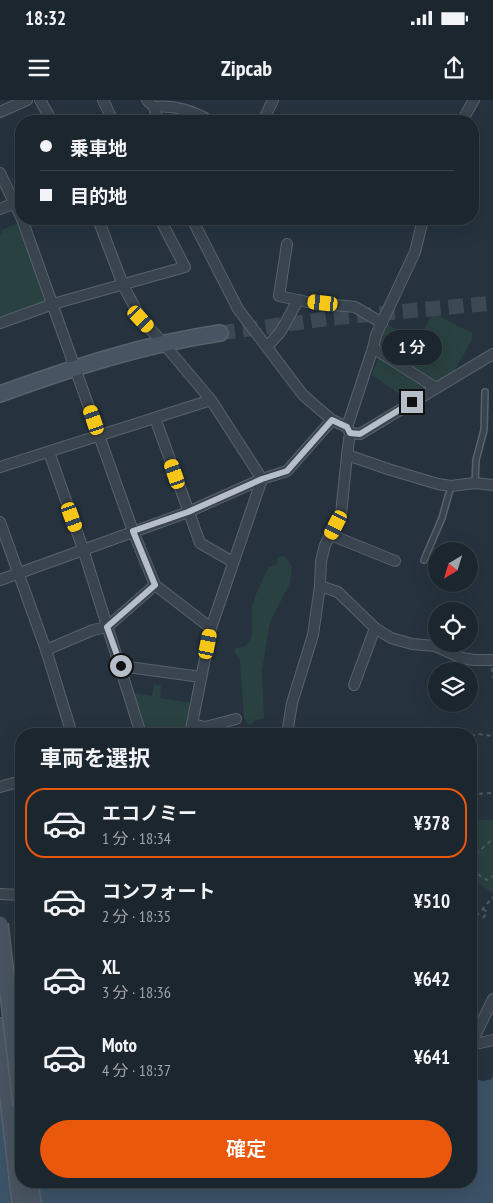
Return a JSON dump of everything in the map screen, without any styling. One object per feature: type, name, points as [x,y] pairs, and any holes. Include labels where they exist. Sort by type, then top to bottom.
[{"type":"street","points":[[0,112],[26,100]]},
{"type":"street","points":[[40,100],[49,115]]},
{"type":"street","points":[[102,100],[110,115]]},
{"type":"street","points":[[266,115],[273,100]]},
{"type":"street","points":[[465,115],[474,100]]},
{"type":"street","points":[[151,104],[188,110],[198,115]]},
{"type":"street","points":[[0,173],[15,196]]},
{"type":"street","points":[[0,209],[15,202]]},
{"type":"street","points":[[25,225],[133,531],[155,585],[211,628]]},
{"type":"street","points":[[100,225],[123,285],[141,319],[211,400],[262,479]]},
{"type":"street","points":[[0,322],[53,304],[185,267],[163,225]]},
{"type":"street","points":[[195,225],[238,309],[303,395],[332,420],[349,430],[360,434],[493,354]]},
{"type":"street","points":[[288,728],[292,702],[313,634],[324,545],[341,514],[349,430],[376,335],[415,252],[422,225]]},
{"type":"street","points":[[287,244],[279,296],[355,307],[382,324]]},
{"type":"street","points":[[268,348],[298,300]]},
{"type":"street","points":[[0,394],[75,367],[163,343],[220,333]]},
{"type":"street","points":[[373,348],[436,388]]},
{"type":"street","points":[[0,467],[211,400]]},
{"type":"street","points":[[155,418],[200,543],[233,562]]},
{"type":"street","points":[[0,580],[188,512],[262,479],[287,471],[332,420]]},
{"type":"street","points":[[49,452],[83,549],[139,728]]},
{"type":"street","points":[[347,455],[391,470],[451,486],[474,483],[493,485]]},
{"type":"street","points":[[191,728],[211,628],[262,479]]},
{"type":"street","points":[[0,522],[46,650],[70,728]]},
{"type":"street","points":[[331,535],[394,561]]},
{"type":"street","points":[[46,650],[93,630],[107,627],[155,585]]},
{"type":"street","points":[[320,586],[338,592],[375,628],[391,638],[412,644],[435,646],[462,658],[491,660]]},
{"type":"street","points":[[354,685],[375,628]]},
{"type":"street","points":[[121,666],[201,677]]},
{"type":"street","points":[[198,728],[236,718]]},
{"type":"street","points":[[0,787],[15,783]]},
{"type":"street","points":[[0,894],[15,895]]},
{"type":"street","points":[[0,924],[15,1053]]},
{"type":"street","points":[[477,1032],[493,999]]},
{"type":"street","points":[[15,1022],[0,1024],[15,1158]]},
{"type":"street","points":[[477,1043],[493,1040]]},
{"type":"street","points":[[18,1188],[20,1203]]},
{"type":"street","points":[[31,1188],[33,1203]]},
{"type":"lane","points":[[474,483],[476,460],[484,430],[485,392]]},
{"type":"lane","points":[[424,560],[442,518],[451,486]]},
{"type":"path","points":[[477,734],[493,736]]},
{"type":"path","points":[[477,794],[493,793]]},
{"type":"path","points":[[477,853],[493,839]]},
{"type":"path","points":[[477,874],[487,880],[493,876]]},
{"type":"path","points":[[477,916],[493,897]]},
{"type":"path","points":[[483,909],[487,912],[483,918]]},
{"type":"green space","points":[[15,224],[19,225],[45,300],[42,304],[4,317],[0,315],[0,236],[3,234],[2,230]]},
{"type":"green space","points":[[433,313],[472,333],[472,340],[454,371],[437,382],[382,348],[379,342],[387,324],[418,342]]},
{"type":"green space","points":[[379,356],[429,388],[408,400],[372,375]]},
{"type":"green space","points":[[285,556],[292,567],[290,583],[270,622],[262,671],[264,718],[248,725],[244,718],[240,661],[234,651],[236,648],[243,647],[251,639],[253,604],[268,567],[277,564],[277,557]]},
{"type":"green space","points":[[154,684],[161,686],[160,698],[192,703],[187,728],[142,728],[132,693],[152,696]]},
{"type":"green space","points":[[477,820],[493,820],[493,893],[477,883]]},
{"type":"water","points":[[15,1029],[15,1188],[477,1188],[477,1080],[483,1081],[492,1079],[493,1074],[493,1203],[0,1203],[0,1030]]},
{"type":"tunnel","points":[[220,333],[333,318],[493,303]]},
{"type":"route","points":[[121,666],[107,627],[155,585],[133,531],[188,512],[262,479],[287,471],[332,420],[347,427],[350,433],[360,434],[412,402]]}]
